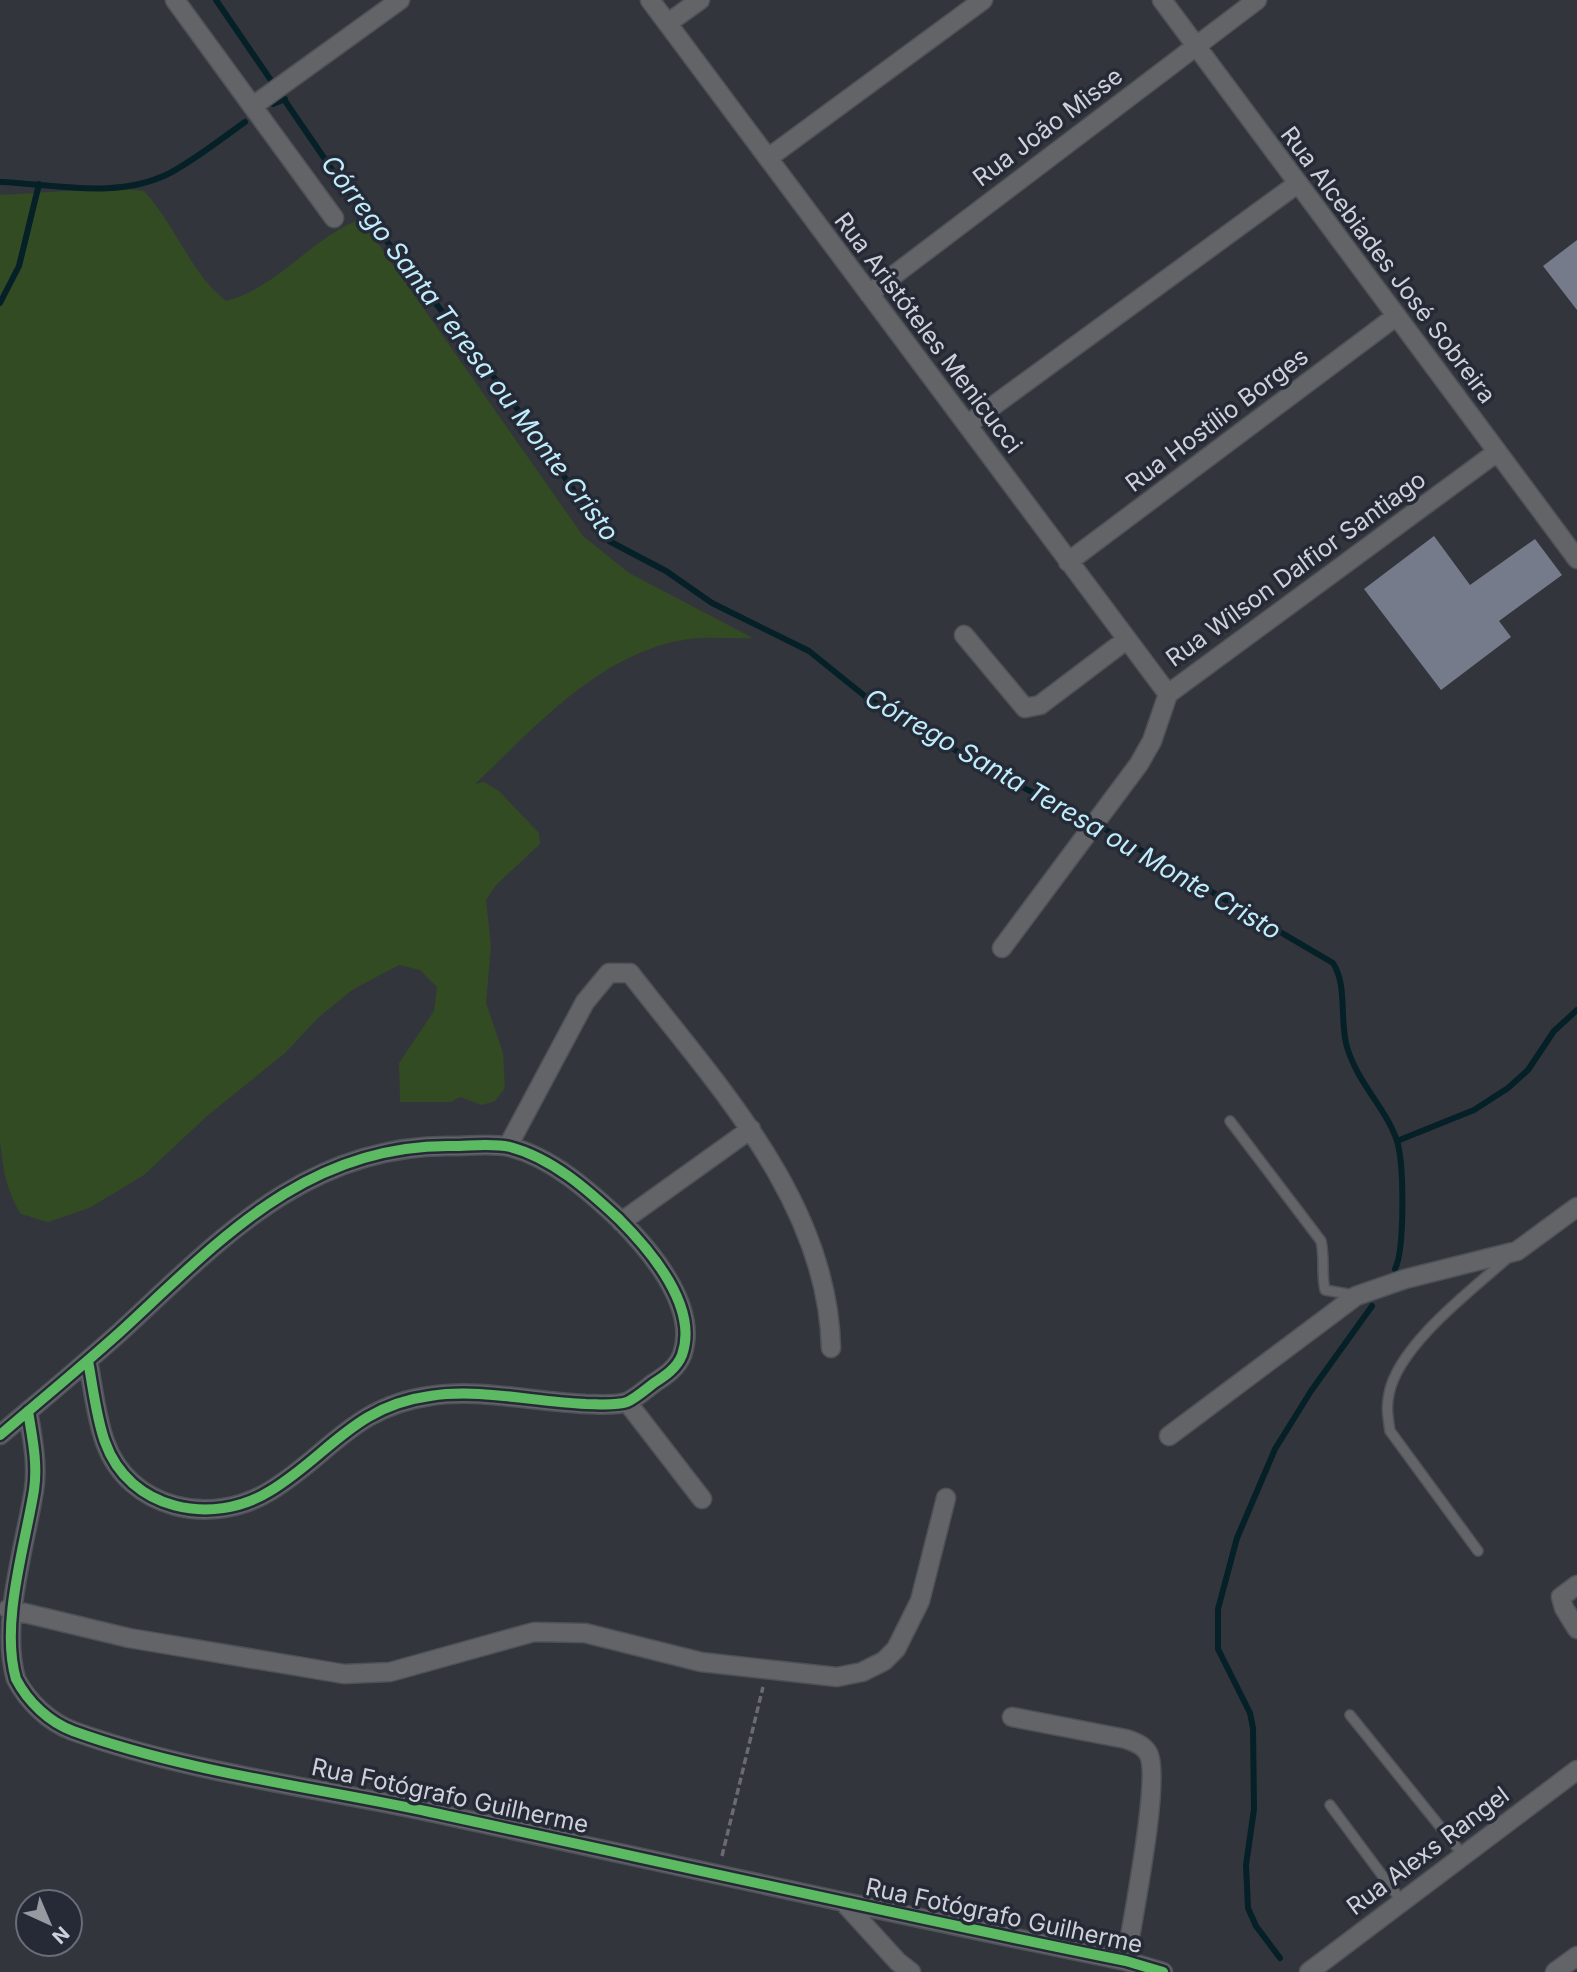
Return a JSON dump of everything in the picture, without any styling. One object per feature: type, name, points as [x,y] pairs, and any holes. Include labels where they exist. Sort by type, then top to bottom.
[{"type":"street","points":[[176,0],[334,218]]},
{"type":"street","points":[[253,106],[400,0]]},
{"type":"street","name":"Rua Aristóteles Menicucci","points":[[650,0],[1168,694]]},
{"type":"street","points":[[668,23],[699,0]]},
{"type":"street","points":[[768,158],[983,0]]},
{"type":"street","name":"Rua Alcebiades José Sobreira","points":[[1162,0],[1577,559]]},
{"type":"street","name":"Rua João Misse","points":[[869,294],[1258,0]]},
{"type":"street","points":[[967,425],[1297,184]]},
{"type":"street","name":"Rua Hostílio Borges","points":[[1068,562],[1395,317]]},
{"type":"street","name":"Rua Wilson Dalfior Santiago","points":[[1002,948],[1103,813],[1152,741],[1168,694],[1497,452]]},
{"type":"street","points":[[964,635],[1025,708],[1040,705],[1126,640]]},
{"type":"street","points":[[508,1146],[585,1002],[610,973],[630,973],[751,1129],[800,1217],[816,1257],[830,1315],[831,1348]]},
{"type":"street","points":[[621,1222],[751,1129]]},
{"type":"street","points":[[0,1435],[88,1362],[223,1237],[300,1182],[359,1156],[412,1145],[508,1146],[546,1162],[576,1181],[621,1222],[667,1281],[680,1306],[686,1328],[682,1355],[672,1371],[627,1402],[575,1404],[469,1394],[430,1395],[386,1406],[355,1424],[271,1491],[241,1505],[198,1510],[165,1504],[142,1493],[121,1471],[105,1443],[88,1362]]},
{"type":"street","points":[[1169,1436],[1356,1296],[1405,1279],[1517,1251],[1577,1207]]},
{"type":"street","points":[[627,1402],[702,1499]]},
{"type":"street","name":"Rua Fotógrafo Guilherme","points":[[28,1411],[36,1463],[34,1490],[15,1562],[8,1609],[7,1652],[16,1678],[38,1710],[69,1729],[155,1755],[846,1905],[1126,1961],[1163,1972]]},
{"type":"street","points":[[8,1609],[129,1639],[344,1674],[390,1672],[534,1632],[585,1633],[701,1662],[766,1671],[838,1676],[862,1672],[884,1661],[895,1649],[920,1601],[946,1498]]},
{"type":"street","points":[[1577,1585],[1561,1597],[1564,1608],[1577,1629]]},
{"type":"street","points":[[1012,1717],[1126,1739],[1140,1744],[1149,1753],[1153,1784],[1126,1961]]},
{"type":"street","name":"Rua Alexs Rangel","points":[[1309,1972],[1577,1770]]},
{"type":"street","points":[[846,1905],[898,1962],[911,1972]]},
{"type":"street","points":[[1555,1972],[1577,1956]]},
{"type":"lane","points":[[1230,1121],[1321,1241],[1325,1260],[1321,1276],[1325,1290],[1356,1296]]},
{"type":"lane","points":[[1478,1551],[1390,1432],[1387,1411],[1389,1391],[1398,1369],[1436,1321],[1517,1251]]},
{"type":"lane","points":[[1350,1715],[1463,1855]]},
{"type":"lane","points":[[1330,1805],[1402,1902]]},
{"type":"path","points":[[718,1876],[766,1671]]},
{"type":"green space","points":[[116,188],[144,191],[165,218],[202,277],[226,301],[260,286],[323,240],[356,221],[372,235],[583,536],[629,573],[753,638],[683,640],[652,648],[623,661],[570,696],[475,784],[484,782],[499,791],[539,833],[540,844],[496,885],[486,900],[491,946],[486,1003],[503,1053],[505,1088],[495,1101],[482,1105],[460,1097],[451,1102],[400,1102],[399,1063],[434,1011],[437,987],[420,970],[399,965],[352,990],[319,1017],[285,1053],[207,1116],[144,1175],[89,1208],[48,1222],[21,1214],[6,1179],[0,1141],[0,195]]},
{"type":"building","points":[[1577,240],[1577,310],[1543,266]]},
{"type":"building","points":[[1434,536],[1470,585],[1535,539],[1562,575],[1499,621],[1511,637],[1441,690],[1364,589]]},
{"type":"waterway","name":"Córrego Santa Teresa ou Monte Cristo","points":[[216,0],[344,187],[504,390],[609,541],[666,571],[712,603],[809,651],[866,697],[917,728],[998,775],[1098,825],[1333,963],[1338,972],[1342,993],[1347,1047],[1358,1073],[1397,1141],[1402,1186],[1402,1226],[1395,1269]]},
{"type":"waterway","points":[[273,104],[285,99]]},
{"type":"waterway","points":[[0,182],[107,188],[150,181],[189,162],[245,122]]},
{"type":"waterway","points":[[0,303],[19,266],[39,184]]},
{"type":"waterway","points":[[1397,1141],[1474,1110],[1508,1088],[1528,1070],[1554,1031],[1577,1010]]},
{"type":"waterway","name":"Córrego Santa Teresa ou Monte Cristo","points":[[1280,1958],[1256,1926],[1248,1908],[1246,1865],[1254,1809],[1253,1728],[1250,1713],[1218,1649],[1218,1609],[1237,1538],[1275,1449],[1311,1391],[1372,1306]]},
{"type":"cycle path","points":[[0,1435],[230,1233],[268,1204],[309,1180],[352,1161],[400,1150],[503,1146],[525,1152],[555,1167],[582,1186],[619,1219],[644,1247],[668,1281],[684,1318],[685,1337],[680,1360],[674,1368],[627,1402],[566,1403],[488,1394],[449,1394],[404,1402],[361,1421],[270,1491],[247,1502],[223,1508],[175,1506],[152,1497],[133,1483],[117,1465],[105,1442],[88,1361]]},
{"type":"cycle path","points":[[28,1411],[35,1480],[12,1610],[12,1657],[16,1679],[27,1696],[48,1717],[64,1727],[116,1745],[205,1768],[430,1812],[1126,1961],[1163,1972]]}]
